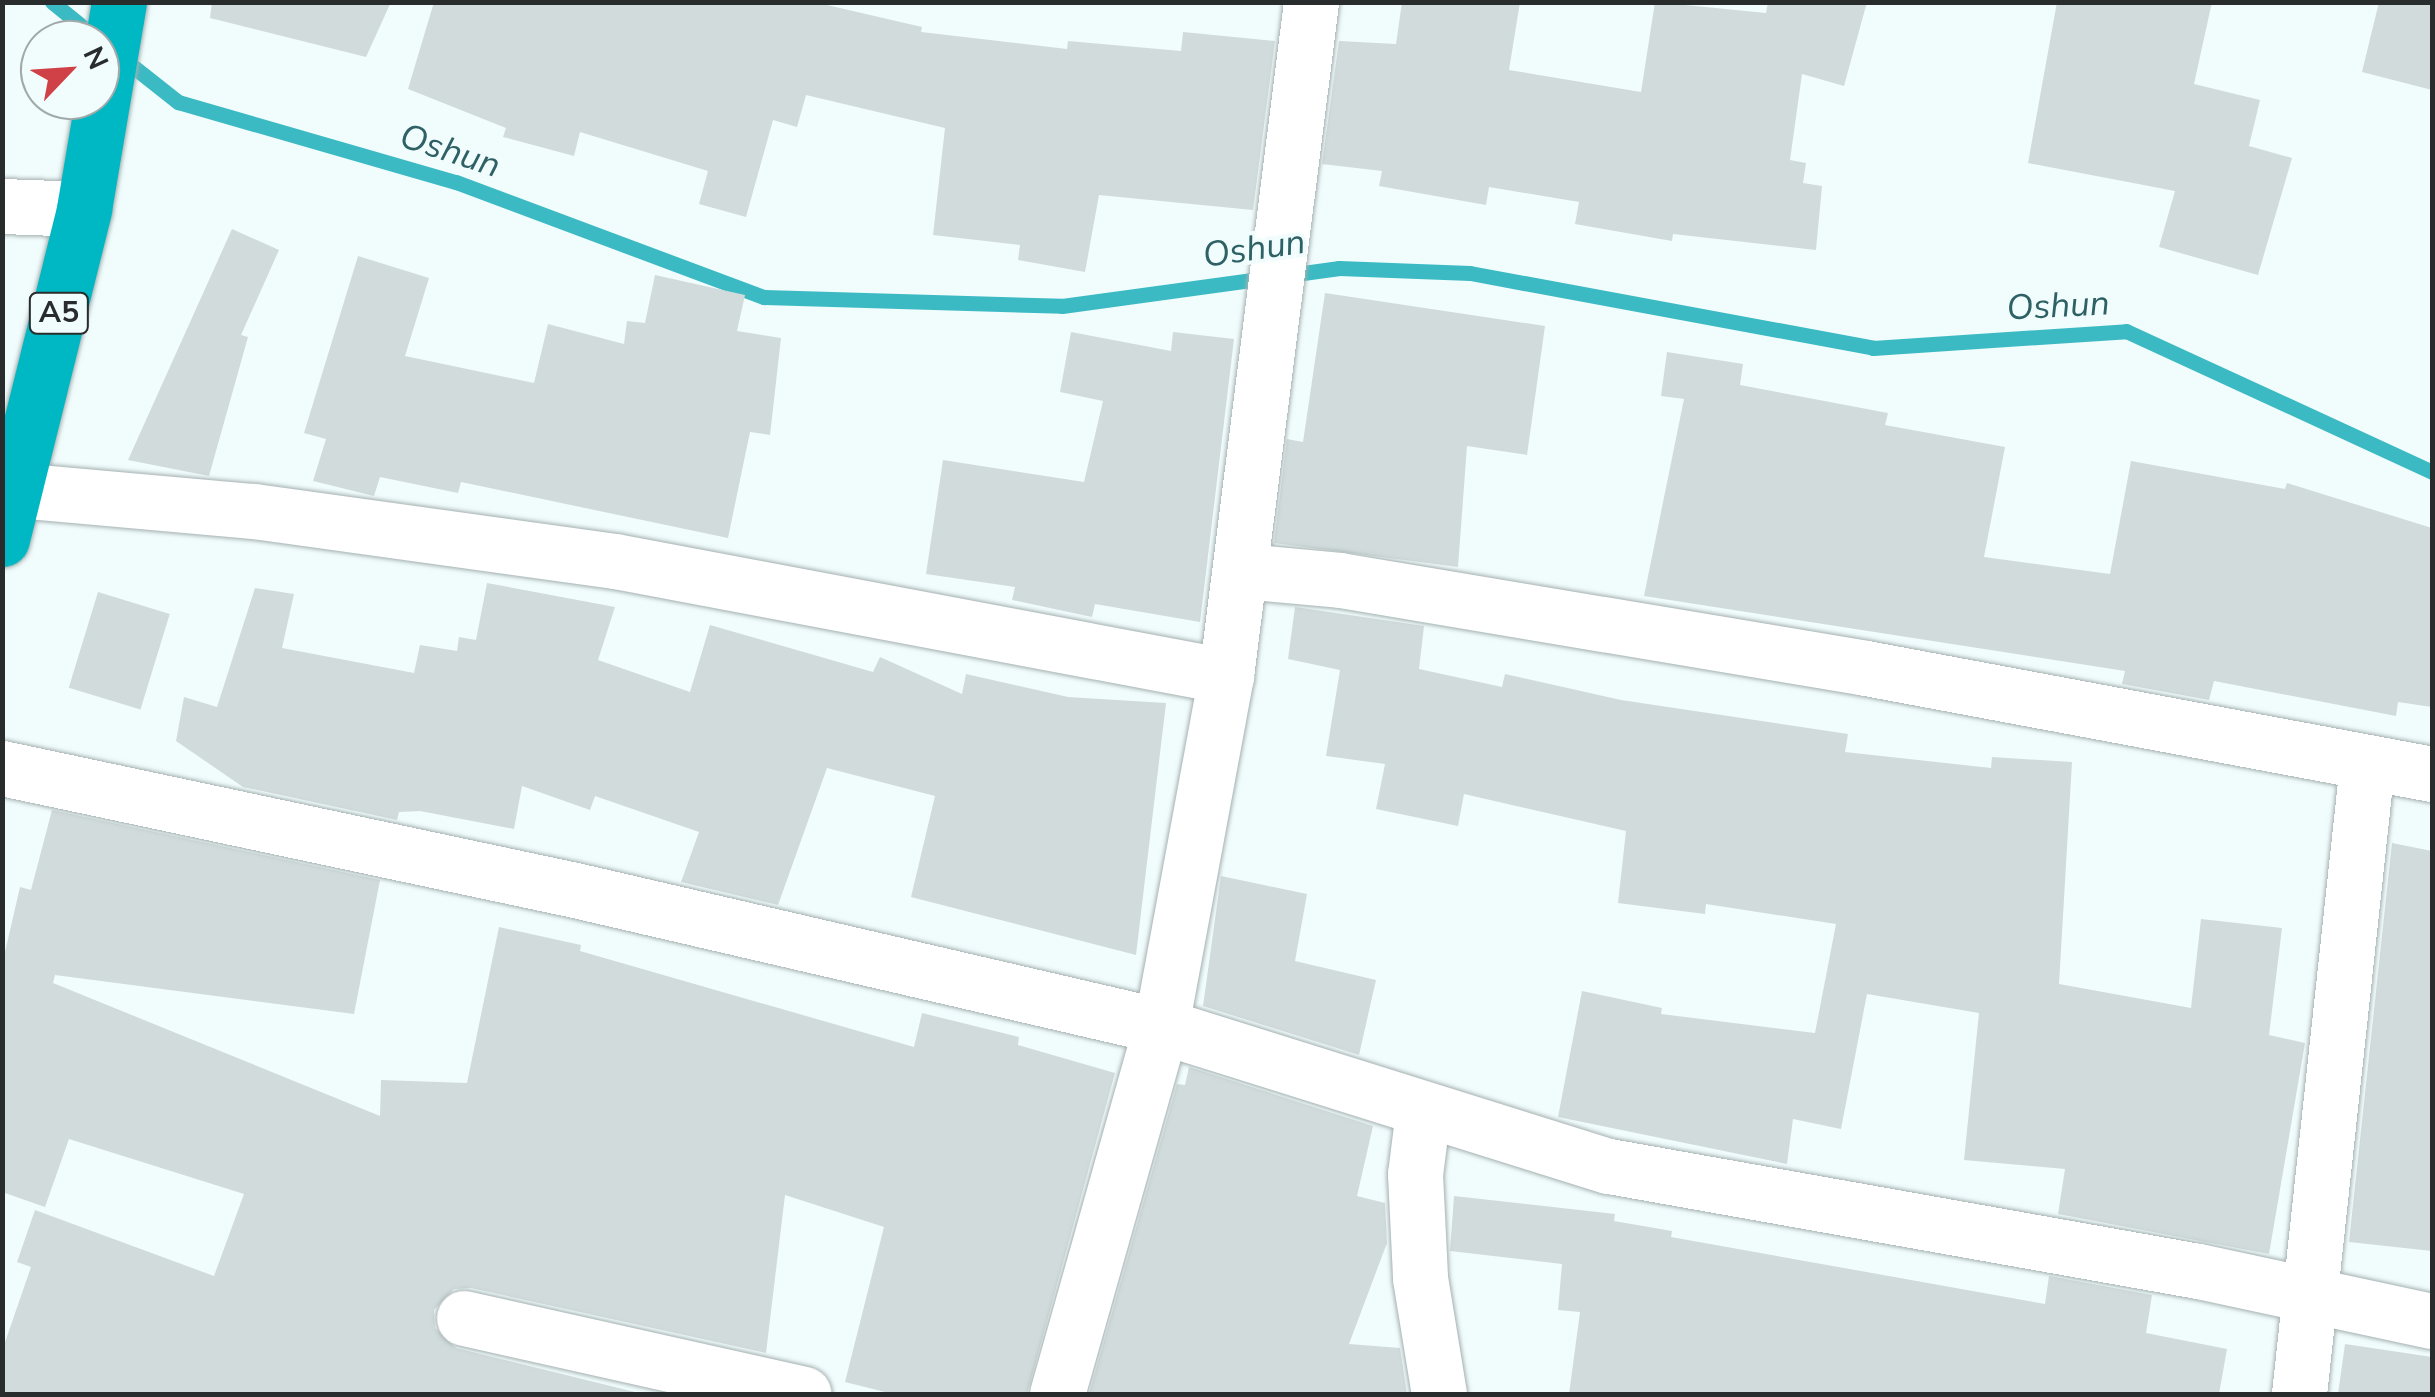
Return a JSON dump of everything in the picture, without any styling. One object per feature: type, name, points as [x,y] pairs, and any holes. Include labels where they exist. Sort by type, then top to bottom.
[{"type":"highway","name":"A5","points":[[10,514],[84,209],[119,2]]},
{"type":"street","points":[[1057,1394],[1161,1026],[1226,676],[1242,571],[1266,325],[1292,191],[1311,2]]},
{"type":"street","points":[[2,206],[84,209]]},
{"type":"street","points":[[10,514],[254,511],[615,562],[1226,676]]},
{"type":"street","points":[[1242,571],[1340,580],[1866,668],[2432,774]]},
{"type":"street","points":[[2299,1394],[2314,1295],[2367,764]]},
{"type":"street","points":[[2,768],[575,890],[1161,1026],[1609,1166],[2432,1320]]},
{"type":"street","points":[[1423,1111],[1415,1174],[1420,1278],[1439,1394]]},
{"type":"street","points":[[464,1318],[804,1394]]},
{"type":"building","points":[[212,2],[391,2],[366,57],[210,18]]},
{"type":"building","points":[[434,2],[814,2],[922,27],[921,32],[1067,49],[1068,41],[1181,51],[1183,32],[1275,41],[1253,210],[1099,195],[1085,272],[1018,260],[1020,245],[933,235],[945,128],[806,95],[797,127],[773,120],[746,217],[699,204],[708,171],[580,132],[574,156],[503,137],[506,128],[408,89]]},
{"type":"building","points":[[1402,2],[1520,2],[1509,70],[1641,92],[1655,2],[1766,13],[1768,2],[1867,2],[1844,86],[1802,74],[1790,160],[1806,163],[1803,183],[1822,186],[1816,250],[1673,234],[1672,241],[1575,224],[1579,202],[1489,187],[1486,205],[1379,186],[1382,171],[1322,164],[1339,41],[1396,44]]},
{"type":"building","points":[[2057,2],[2212,2],[2194,84],[2260,100],[2249,146],[2292,158],[2258,275],[2159,247],[2175,191],[2028,163]]},
{"type":"building","points":[[2379,2],[2432,2],[2432,90],[2362,72]]},
{"type":"building","points":[[232,229],[279,250],[241,335],[248,337],[209,476],[128,460]]},
{"type":"building","points":[[358,256],[429,278],[405,356],[534,383],[548,324],[624,344],[627,321],[645,323],[655,275],[745,295],[737,331],[781,338],[770,435],[750,432],[728,538],[461,482],[458,493],[380,477],[374,496],[313,481],[326,439],[304,433]]},
{"type":"building","points":[[1325,293],[1545,326],[1527,455],[1467,446],[1458,567],[1274,543],[1287,439],[1303,442]]},
{"type":"building","points":[[1071,332],[1171,351],[1173,332],[1234,339],[1200,622],[1095,604],[1092,617],[1012,600],[1015,587],[926,574],[943,460],[1084,482],[1103,401],[1060,392]]},
{"type":"building","points":[[1667,352],[1743,364],[1740,385],[1888,413],[1885,425],[2005,447],[1984,557],[2110,574],[2131,461],[2285,489],[2287,483],[2432,528],[2432,707],[2398,702],[2396,716],[2214,681],[2209,700],[2122,684],[2125,671],[1644,596],[1684,399],[1661,396]]},
{"type":"building","points":[[487,583],[615,607],[598,660],[690,692],[710,625],[873,672],[880,657],[962,694],[966,674],[1068,697],[1166,703],[1136,955],[911,897],[935,796],[827,768],[778,905],[681,882],[699,832],[595,796],[590,810],[522,786],[514,829],[420,811],[399,812],[397,820],[243,787],[176,741],[184,697],[217,707],[255,588],[294,594],[282,648],[414,673],[420,645],[457,651],[459,637],[476,640]]},
{"type":"building","points":[[98,592],[170,614],[140,710],[69,688]]},
{"type":"building","points":[[1295,607],[1424,626],[1419,669],[1502,687],[1505,674],[1621,700],[1848,734],[1845,752],[1991,768],[1992,757],[2072,762],[2059,984],[2191,1008],[2201,919],[2282,928],[2269,1035],[2305,1043],[2269,1254],[2058,1214],[2065,1169],[1964,1160],[1979,1013],[1867,994],[1841,1129],[1793,1119],[1787,1164],[1558,1117],[1582,991],[1662,1008],[1661,1014],[1815,1033],[1836,924],[1706,904],[1705,914],[1618,903],[1626,831],[1464,794],[1458,826],[1376,809],[1385,764],[1326,756],[1340,670],[1288,659]]},
{"type":"building","points":[[52,810],[380,880],[354,1014],[55,975],[53,983],[380,1116],[381,1080],[467,1083],[499,927],[581,945],[580,951],[914,1047],[922,1013],[1019,1037],[1018,1045],[1115,1073],[1027,1394],[893,1394],[845,1382],[884,1227],[785,1195],[766,1353],[471,1288],[454,1289],[434,1310],[435,1328],[456,1348],[643,1394],[2,1394],[2,1351],[31,1267],[17,1262],[35,1210],[214,1276],[244,1194],[69,1139],[45,1207],[2,1192],[2,965],[20,887],[31,890]]},
{"type":"building","points":[[2392,843],[2432,851],[2432,1251],[2349,1242]]},
{"type":"building","points":[[1221,876],[1307,894],[1295,961],[1376,980],[1359,1055],[1203,1006]]},
{"type":"building","points":[[1189,1067],[1373,1126],[1357,1196],[1385,1203],[1387,1243],[1349,1344],[1400,1348],[1407,1394],[1089,1394],[1177,1084],[1185,1085]]},
{"type":"building","points":[[1454,1196],[1615,1214],[1614,1221],[1672,1231],[1671,1237],[2045,1304],[2049,1276],[2152,1295],[2146,1333],[2227,1349],[2219,1394],[1569,1394],[1580,1312],[1558,1310],[1562,1264],[1450,1251]]},
{"type":"building","points":[[2345,1344],[2432,1357],[2432,1394],[2338,1394]]},
{"type":"waterway","name":"Oshun","points":[[52,2],[74,20]]},
{"type":"waterway","name":"Oshun","points":[[121,57],[178,102],[456,182],[764,297],[1062,306],[1339,268],[1470,273],[1873,348],[2126,331],[2432,472]]}]
